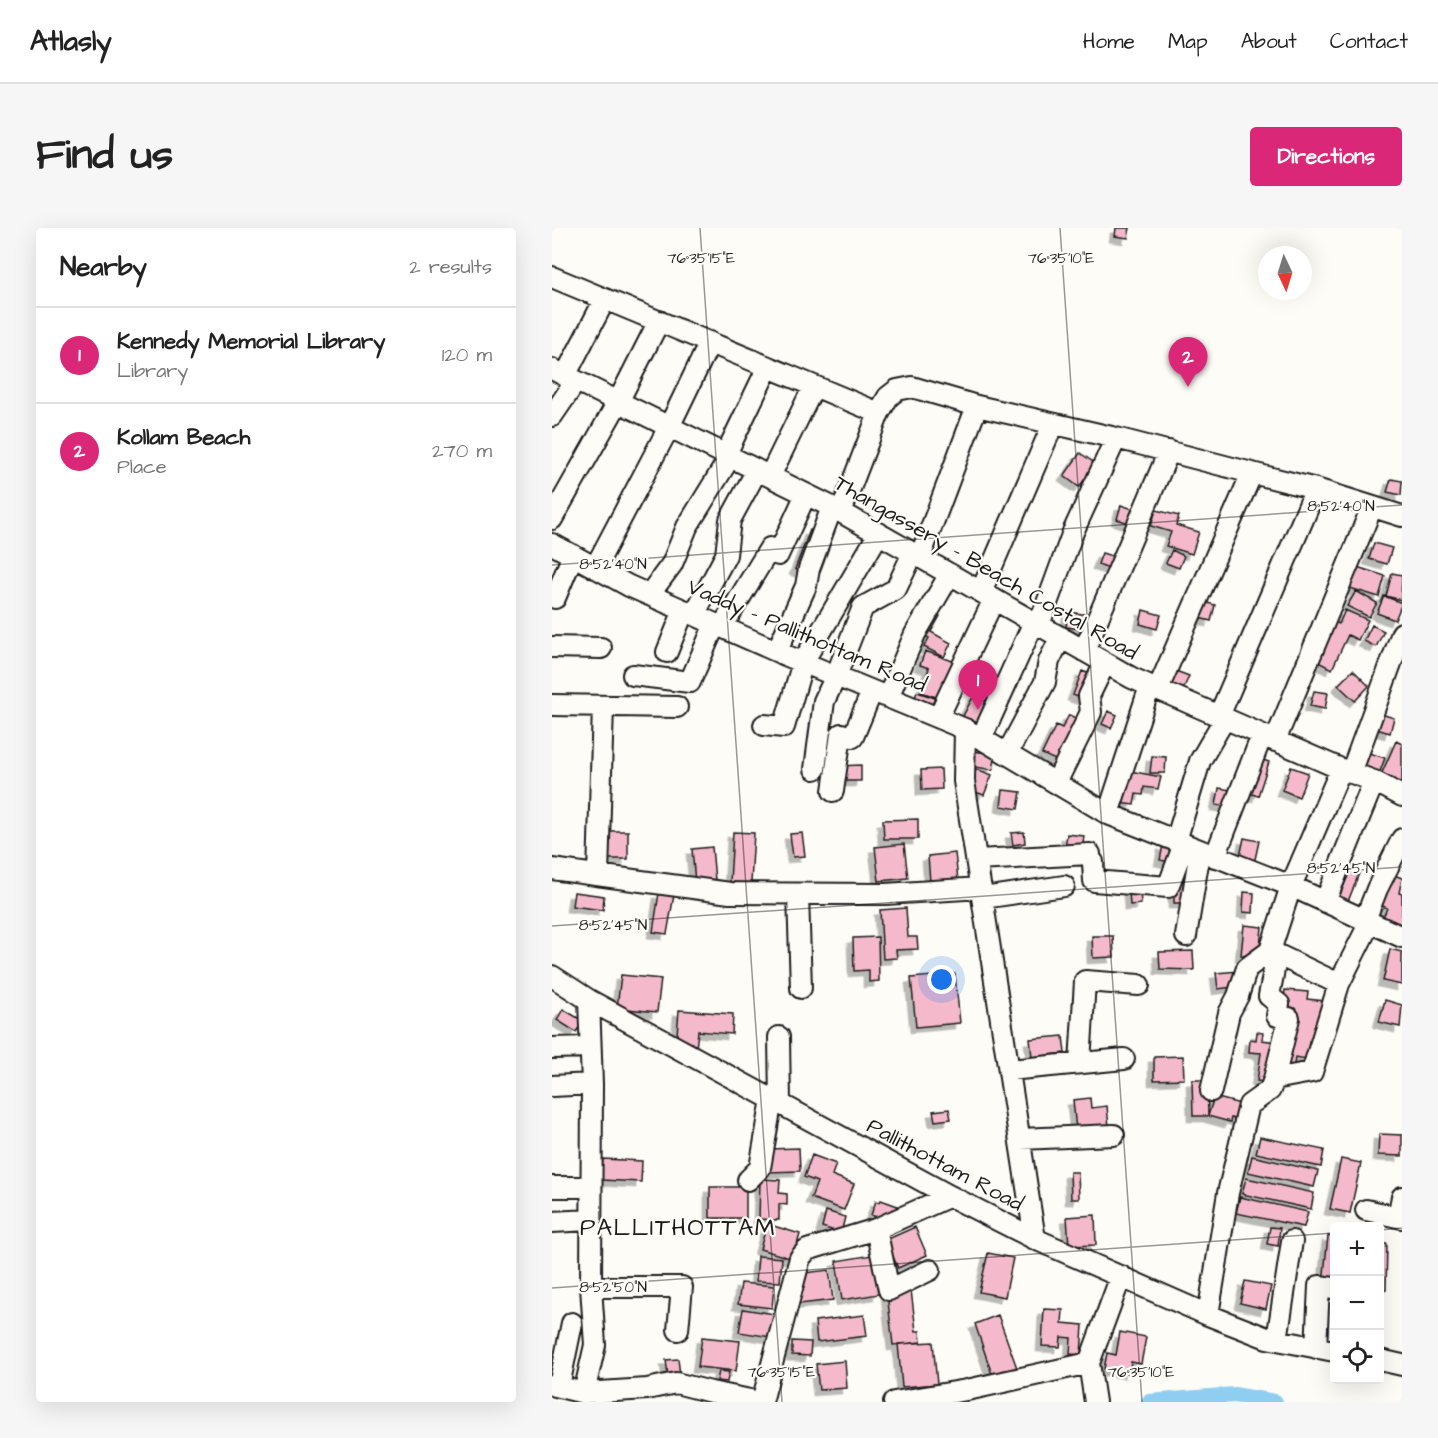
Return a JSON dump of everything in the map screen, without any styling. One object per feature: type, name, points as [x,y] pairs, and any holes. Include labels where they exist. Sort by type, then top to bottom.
[{"type":"street","points":[[552,277],[879,413]]},
{"type":"street","points":[[552,416],[564,375],[605,299]]},
{"type":"street","points":[[552,519],[618,402],[659,321]]},
{"type":"street","points":[[596,568],[710,342]]},
{"type":"street","points":[[649,595],[672,564],[687,527],[728,455],[768,367]]},
{"type":"street","name":"Thangassery - Beach Costal Road","points":[[564,375],[837,509],[1105,663],[1154,688],[1374,781],[1402,796]]},
{"type":"street","points":[[667,652],[726,555],[730,520],[764,473],[814,386]]},
{"type":"street","points":[[777,651],[807,586],[809,569],[879,413],[888,397],[897,390],[912,387],[978,406],[1169,451],[1316,489],[1402,516]]},
{"type":"street","points":[[815,769],[824,700],[863,607],[896,589],[917,555],[978,406]]},
{"type":"street","points":[[938,718],[1053,424]]},
{"type":"street","points":[[1035,1239],[964,781],[973,734],[1037,624],[1073,532],[1116,438]]},
{"type":"street","points":[[1084,651],[1169,451]]},
{"type":"street","points":[[1108,814],[1154,688],[1252,472]]},
{"type":"street","points":[[1186,936],[1200,761],[1222,717],[1316,489]]},
{"type":"street","points":[[633,675],[690,682],[719,626],[770,548],[778,555],[806,494]]},
{"type":"street","points":[[977,860],[1091,858],[1094,881],[1168,887],[1269,738],[1372,507]]},
{"type":"street","points":[[764,725],[784,727],[803,662],[879,533]]},
{"type":"street","name":"Vaddy - Pallithottam Road","points":[[552,544],[649,595],[973,734],[1108,814],[1291,886],[1402,937]]},
{"type":"street","points":[[555,598],[573,555]]},
{"type":"street","points":[[834,791],[841,734],[853,737],[950,574]]},
{"type":"street","points":[[1208,1315],[1228,1193],[1249,1105],[1270,1090],[1289,1018],[1277,1016],[1279,1004],[1269,996],[1273,953],[1291,886],[1346,771],[1402,633]]},
{"type":"street","points":[[1007,754],[1045,682],[1049,661],[1061,637]]},
{"type":"street","points":[[552,647],[601,648]]},
{"type":"street","points":[[1056,783],[1090,712],[1089,696],[1105,663]]},
{"type":"street","points":[[552,705],[677,707]]},
{"type":"street","points":[[598,875],[603,706]]},
{"type":"street","points":[[1325,902],[1374,781]]},
{"type":"street","points":[[1274,1079],[1312,1072],[1340,984],[1367,921],[1377,889],[1402,839]]},
{"type":"street","points":[[552,869],[730,893],[798,895],[982,893],[1064,886]]},
{"type":"street","points":[[798,895],[801,988]]},
{"type":"street","points":[[1273,953],[1340,984]]},
{"type":"street","points":[[1211,1091],[1229,1013],[1248,968],[1273,953]]},
{"type":"street","name":"Pallithottam Road","points":[[552,976],[589,1000],[776,1102],[1035,1239],[1208,1315],[1277,1340],[1325,1349]]},
{"type":"street","points":[[1080,1063],[1085,981],[1139,985]]},
{"type":"street","points":[[584,1393],[595,1345],[591,1287],[592,1084],[589,1000]]},
{"type":"street","points":[[748,1180],[760,1168],[776,1102],[780,1037]]},
{"type":"street","points":[[552,1048],[590,1047]]},
{"type":"street","points":[[1009,1070],[1124,1059]]},
{"type":"street","points":[[552,1086],[592,1084]]},
{"type":"street","points":[[1020,1139],[1114,1135]]},
{"type":"street","points":[[552,1186],[591,1187]]},
{"type":"street","points":[[572,1323],[555,1386],[584,1393],[647,1389],[676,1383],[761,1402],[800,1258],[807,1250],[876,1229],[950,1196]]},
{"type":"street","points":[[1366,1210],[1400,1217],[1402,1197]]},
{"type":"street","points":[[552,1222],[590,1220]]},
{"type":"street","points":[[876,1229],[889,1290],[930,1270]]},
{"type":"street","points":[[1277,1340],[1292,1241]]},
{"type":"street","points":[[1095,1402],[1089,1369],[1121,1276]]},
{"type":"street","points":[[1325,1349],[1319,1286],[1330,1287]]},
{"type":"street","points":[[591,1287],[682,1287],[678,1330]]},
{"type":"street","points":[[1384,1361],[1402,1365]]},
{"type":"street","points":[[894,1402],[1089,1369]]},
{"type":"building","points":[[1116,228],[1130,228],[1128,238],[1115,236]]},
{"type":"building","points":[[1080,453],[1096,464],[1079,487],[1064,476]]},
{"type":"building","points":[[1391,479],[1402,481],[1401,495],[1387,492]]},
{"type":"building","points":[[1121,505],[1139,511],[1134,525],[1117,519]]},
{"type":"building","points":[[1156,510],[1179,516],[1176,525],[1199,532],[1192,554],[1166,546],[1171,532],[1151,526]]},
{"type":"building","points":[[810,530],[831,538],[816,577],[795,569]]},
{"type":"building","points":[[1374,543],[1392,548],[1387,564],[1369,559]]},
{"type":"building","points":[[1172,550],[1184,556],[1179,568],[1166,563]]},
{"type":"building","points":[[1102,553],[1112,556],[1109,568],[1098,564]]},
{"type":"building","points":[[1357,567],[1385,576],[1379,597],[1350,588]]},
{"type":"building","points":[[1392,573],[1402,575],[1401,600],[1386,596]]},
{"type":"building","points":[[1356,591],[1377,603],[1369,617],[1347,606]]},
{"type":"building","points":[[1384,596],[1402,603],[1395,620],[1377,613]]},
{"type":"building","points":[[1204,602],[1215,605],[1211,621],[1199,618]]},
{"type":"building","points":[[928,610],[940,616],[931,632],[951,643],[944,657],[924,647],[929,638],[916,631]]},
{"type":"building","points":[[1143,610],[1161,615],[1157,629],[1140,624]]},
{"type":"building","points":[[1345,610],[1368,620],[1358,640],[1348,635],[1332,669],[1316,661],[1335,622],[1339,624]]},
{"type":"building","points":[[1068,612],[1089,615],[1087,630],[1066,627]]},
{"type":"building","points":[[1372,625],[1384,631],[1376,647],[1364,641]]},
{"type":"building","points":[[925,651],[958,663],[945,700],[921,692],[929,668],[920,665]]},
{"type":"building","points":[[1173,670],[1189,676],[1183,690],[1167,683]]},
{"type":"building","points":[[1353,670],[1369,686],[1355,701],[1338,685]]},
{"type":"building","points":[[1082,671],[1095,676],[1086,700],[1073,695]]},
{"type":"building","points":[[1314,691],[1328,693],[1325,709],[1310,706]]},
{"type":"building","points":[[917,692],[944,701],[940,713],[913,703]]},
{"type":"building","points":[[974,695],[992,704],[979,730],[964,723],[963,716]]},
{"type":"building","points":[[1108,711],[1117,715],[1111,728],[1102,724]]},
{"type":"building","points":[[1378,713],[1394,718],[1390,733],[1373,728]]},
{"type":"building","points":[[1069,715],[1085,722],[1064,764],[1042,754],[1056,725],[1062,728]]},
{"type":"building","points":[[1396,741],[1402,744],[1402,784],[1381,775]]},
{"type":"building","points":[[1357,749],[1385,758],[1379,774],[1352,765]]},
{"type":"building","points":[[972,751],[996,754],[993,770],[970,766]]},
{"type":"building","points":[[1152,756],[1166,757],[1165,773],[1150,773]]},
{"type":"building","points":[[1254,757],[1269,762],[1258,796],[1243,791]]},
{"type":"building","points":[[861,765],[861,781],[838,781],[837,766]]},
{"type":"building","points":[[1291,767],[1308,773],[1299,797],[1282,790]]},
{"type":"building","points":[[973,768],[992,775],[984,795],[967,789]]},
{"type":"building","points":[[941,769],[942,789],[922,790],[921,770]]},
{"type":"building","points":[[1125,770],[1161,777],[1158,789],[1144,787],[1143,795],[1136,794],[1134,805],[1119,803]]},
{"type":"building","points":[[1219,788],[1237,791],[1234,808],[1216,805]]},
{"type":"building","points":[[1003,790],[1021,792],[1018,809],[1001,806]]},
{"type":"building","points":[[918,819],[918,839],[884,839],[883,820]]},
{"type":"building","points":[[609,831],[628,831],[628,859],[609,859]]},
{"type":"building","points":[[733,832],[754,833],[751,883],[730,882]]},
{"type":"building","points":[[1024,832],[1025,843],[1013,845],[1011,833]]},
{"type":"building","points":[[802,833],[805,856],[793,857],[790,834]]},
{"type":"building","points":[[1067,834],[1084,836],[1081,858],[1064,856]]},
{"type":"building","points":[[1244,838],[1259,841],[1254,864],[1239,861]]},
{"type":"building","points":[[904,844],[908,878],[879,881],[875,847]]},
{"type":"building","points":[[1163,845],[1177,848],[1174,863],[1160,860]]},
{"type":"building","points":[[712,847],[715,880],[695,882],[692,849]]},
{"type":"building","points":[[1192,852],[1191,903],[1174,903],[1174,882]]},
{"type":"building","points":[[955,853],[958,880],[930,882],[928,856]]},
{"type":"building","points":[[1351,868],[1360,871],[1347,904],[1338,900]]},
{"type":"building","points":[[1389,873],[1402,878],[1399,893],[1402,894],[1402,923],[1398,932],[1380,925],[1387,908],[1378,904]]},
{"type":"building","points":[[1129,890],[1140,890],[1141,904],[1130,905]]},
{"type":"building","points":[[574,892],[604,896],[603,910],[572,906]]},
{"type":"building","points":[[1244,892],[1254,893],[1253,913],[1243,912]]},
{"type":"building","points":[[659,893],[674,895],[667,934],[653,932]]},
{"type":"building","points":[[906,908],[908,937],[917,937],[918,949],[896,950],[897,958],[883,959],[880,910]]},
{"type":"building","points":[[1244,925],[1262,927],[1259,957],[1241,955]]},
{"type":"building","points":[[1092,936],[1113,936],[1114,957],[1093,958]]},
{"type":"building","points":[[878,937],[879,981],[869,982],[869,970],[854,971],[853,938]]},
{"type":"building","points":[[1390,949],[1402,952],[1402,985],[1383,981]]},
{"type":"building","points":[[1193,951],[1194,970],[1160,969],[1159,952]]},
{"type":"building","points":[[1239,971],[1240,986],[1218,989],[1216,973]]},
{"type":"building","points":[[955,974],[960,1023],[916,1027],[911,978]]},
{"type":"building","points":[[621,975],[661,979],[657,1012],[617,1008]]},
{"type":"building","points":[[1285,990],[1308,992],[1307,999],[1325,1001],[1320,1042],[1309,1041],[1307,1059],[1295,1057],[1293,1073],[1284,1073],[1282,1012]]},
{"type":"building","points":[[1385,1000],[1402,1005],[1400,1027],[1379,1022]]},
{"type":"building","points":[[563,1009],[583,1021],[576,1032],[557,1020]]},
{"type":"building","points":[[679,1010],[733,1014],[732,1034],[698,1031],[696,1049],[676,1047]]},
{"type":"building","points":[[1257,1032],[1263,1033],[1262,1040],[1277,1042],[1272,1083],[1257,1081],[1261,1053],[1249,1052],[1250,1039],[1256,1040]]},
{"type":"building","points":[[1063,1036],[1065,1053],[1032,1057],[1030,1039]]},
{"type":"building","points":[[1183,1056],[1184,1079],[1154,1080],[1154,1057]]},
{"type":"building","points":[[1192,1080],[1207,1080],[1208,1116],[1193,1116]]},
{"type":"building","points":[[1214,1097],[1248,1106],[1244,1122],[1231,1118],[1230,1122],[1208,1116]]},
{"type":"building","points":[[1090,1098],[1091,1108],[1107,1106],[1109,1127],[1076,1130],[1073,1100]]},
{"type":"building","points":[[949,1109],[951,1119],[935,1121],[933,1111]]},
{"type":"building","points":[[1379,1134],[1402,1135],[1402,1156],[1378,1155]]},
{"type":"building","points":[[1260,1137],[1324,1150],[1321,1167],[1256,1153]]},
{"type":"building","points":[[799,1148],[800,1171],[769,1172],[769,1149]]},
{"type":"building","points":[[812,1155],[836,1164],[832,1175],[854,1184],[844,1210],[811,1198],[817,1182],[804,1177]]},
{"type":"building","points":[[1252,1156],[1318,1171],[1314,1187],[1248,1172]]},
{"type":"building","points":[[603,1159],[642,1161],[641,1182],[601,1180]]},
{"type":"building","points":[[1341,1159],[1361,1163],[1350,1213],[1330,1209]]},
{"type":"building","points":[[1070,1172],[1078,1172],[1079,1199],[1071,1199]]},
{"type":"building","points":[[1246,1178],[1314,1193],[1311,1209],[1242,1194]]},
{"type":"building","points":[[760,1179],[780,1180],[779,1193],[787,1194],[787,1205],[779,1204],[779,1220],[759,1219]]},
{"type":"building","points":[[710,1187],[746,1187],[746,1218],[710,1218]]},
{"type":"building","points":[[1240,1197],[1308,1212],[1304,1227],[1236,1213]]},
{"type":"building","points":[[881,1200],[903,1208],[896,1224],[871,1215],[876,1201]]},
{"type":"building","points":[[826,1211],[845,1217],[841,1233],[822,1227]]},
{"type":"building","points":[[1095,1215],[1096,1245],[1069,1246],[1067,1217]]},
{"type":"building","points":[[767,1224],[800,1234],[793,1259],[760,1249]]},
{"type":"building","points":[[915,1227],[927,1255],[898,1268],[886,1240]]},
{"type":"building","points":[[1270,1227],[1280,1228],[1278,1246],[1267,1244]]},
{"type":"building","points":[[1328,1236],[1330,1236],[1330,1284],[1323,1283]]},
{"type":"building","points":[[1384,1244],[1387,1244],[1386,1290],[1384,1290]]},
{"type":"building","points":[[988,1253],[1013,1258],[1005,1297],[979,1292]]},
{"type":"building","points":[[872,1255],[879,1294],[842,1300],[836,1261]]},
{"type":"building","points":[[758,1256],[782,1258],[780,1282],[756,1281]]},
{"type":"building","points":[[829,1270],[833,1300],[800,1304],[796,1274]]},
{"type":"building","points":[[1245,1281],[1271,1286],[1266,1309],[1240,1303]]},
{"type":"building","points":[[741,1283],[774,1286],[772,1308],[738,1304]]},
{"type":"building","points":[[911,1290],[916,1331],[920,1331],[921,1342],[893,1345],[887,1293]]},
{"type":"building","points":[[743,1309],[775,1314],[771,1337],[739,1332]]},
{"type":"building","points":[[1044,1309],[1063,1310],[1062,1323],[1083,1325],[1081,1355],[1070,1354],[1071,1338],[1061,1337],[1060,1347],[1042,1346]]},
{"type":"building","points":[[864,1315],[867,1336],[817,1342],[815,1321]]},
{"type":"building","points":[[998,1315],[1017,1368],[993,1377],[975,1324]]},
{"type":"building","points":[[1120,1332],[1146,1337],[1141,1364],[1131,1362],[1129,1373],[1104,1369],[1107,1353],[1116,1355]]},
{"type":"building","points":[[702,1337],[740,1341],[736,1371],[698,1367]]},
{"type":"building","points":[[792,1341],[811,1342],[810,1356],[792,1355]]},
{"type":"building","points":[[933,1342],[937,1384],[902,1387],[898,1344]]},
{"type":"building","points":[[678,1359],[680,1375],[668,1376],[666,1360]]},
{"type":"building","points":[[845,1361],[847,1388],[819,1390],[816,1364]]},
{"type":"building","points":[[719,1371],[729,1372],[727,1382],[717,1381]]},
{"type":"waterway","points":[[1149,1402],[1234,1395],[1275,1402]]},
{"type":"place","name":"Kollam Beach","points":[[1188,387]]},
{"type":"place","name":"Kennedy Memorial Library","points":[[978,710]]},
{"type":"district","name":"PALLITHOTTAM","points":[[678,1228]]}]
